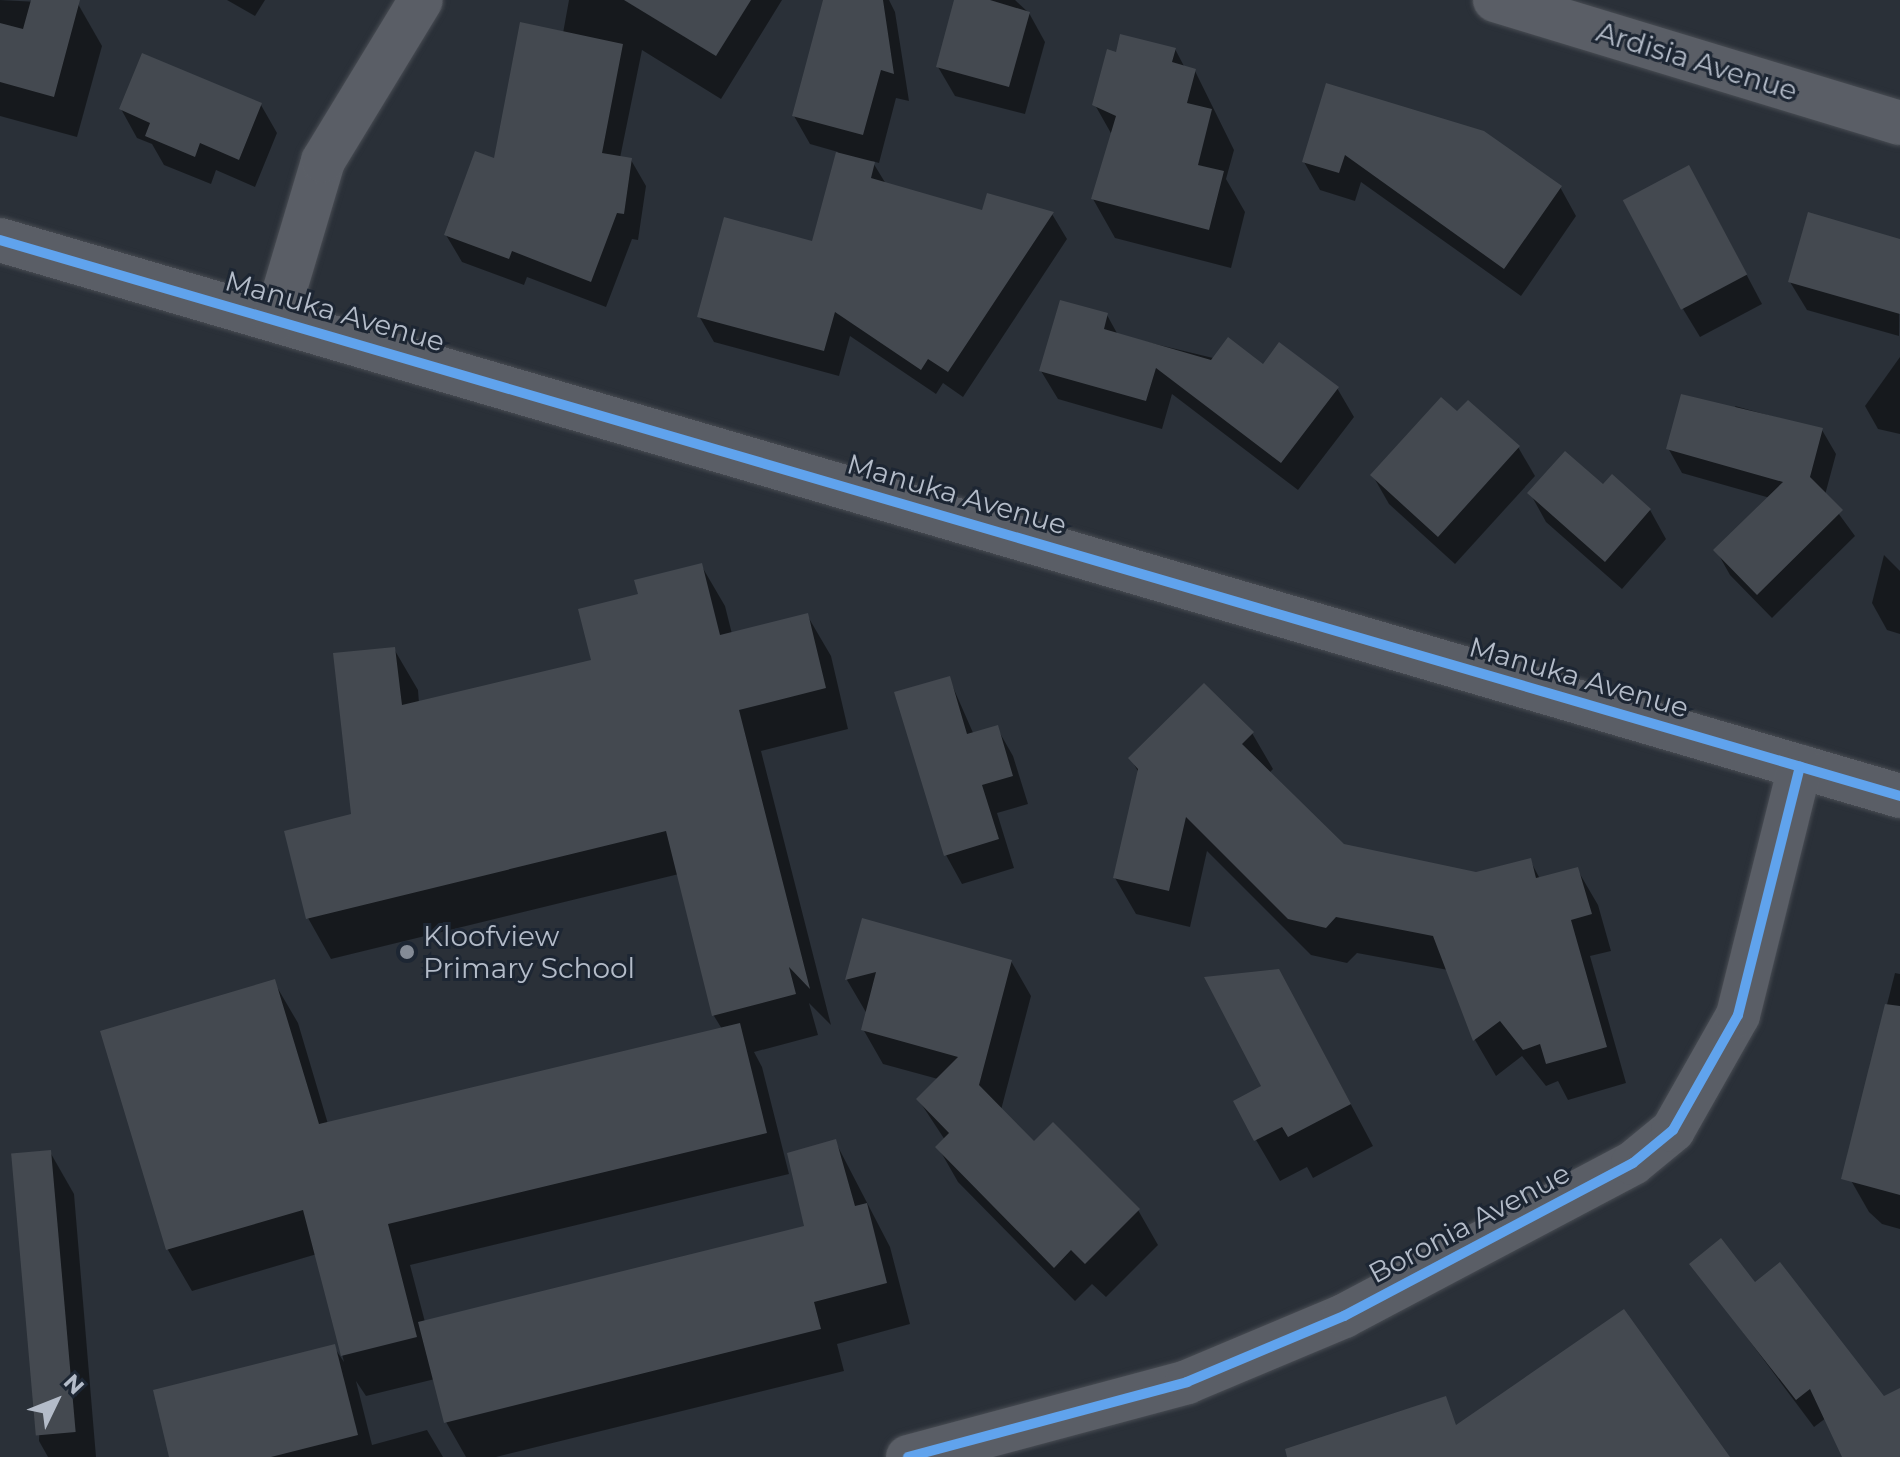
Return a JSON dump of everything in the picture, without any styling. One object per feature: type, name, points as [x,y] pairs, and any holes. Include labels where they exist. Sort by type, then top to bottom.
[{"type":"street","points":[[276,319],[323,161],[421,0]]},
{"type":"street","name":"Ardisia Avenue","points":[[1495,0],[1900,123]]},
{"type":"street","name":"Manuka Avenue","points":[[0,240],[1900,796]]},
{"type":"street","name":"Boronia Avenue","points":[[908,1457],[1201,1376],[1344,1316],[1633,1163],[1673,1130],[1738,1015],[1800,767]]},
{"type":"building","points":[[31,0],[80,0],[54,97],[0,82],[0,23],[23,29]]},
{"type":"building","points":[[624,0],[751,0],[716,56]]},
{"type":"building","points":[[823,0],[883,0],[894,74],[881,70],[863,135],[792,116]]},
{"type":"building","points":[[954,0],[990,0],[1030,12],[1009,87],[936,67]]},
{"type":"building","points":[[520,22],[623,44],[602,153],[632,158],[624,214],[617,213],[591,282],[512,251],[509,259],[444,235],[475,151],[494,158]]},
{"type":"building","points":[[1120,34],[1176,48],[1172,62],[1196,69],[1187,103],[1212,109],[1198,165],[1224,171],[1209,230],[1091,199],[1116,116],[1092,105],[1107,49],[1116,52]]},
{"type":"building","points":[[142,53],[262,103],[239,160],[200,143],[195,157],[145,136],[150,123],[119,109]]},
{"type":"building","points":[[1326,83],[1484,131],[1562,186],[1504,269],[1345,155],[1339,173],[1302,162]]},
{"type":"building","points":[[836,152],[875,162],[871,178],[982,210],[987,193],[1054,212],[948,372],[928,359],[921,370],[835,312],[824,351],[697,317],[724,217],[812,241]]},
{"type":"building","points":[[1689,165],[1747,274],[1681,310],[1623,200]]},
{"type":"building","points":[[1808,212],[1900,239],[1900,314],[1788,282]]},
{"type":"building","points":[[1060,300],[1108,313],[1104,329],[1211,360],[1228,337],[1263,364],[1279,342],[1339,387],[1281,463],[1156,368],[1146,401],[1039,371]]},
{"type":"building","points":[[1681,394],[1823,428],[1810,477],[1843,510],[1757,595],[1713,550],[1783,482],[1666,449]]},
{"type":"building","points":[[1441,397],[1457,411],[1468,400],[1520,446],[1438,537],[1370,475]]},
{"type":"building","points":[[1565,451],[1603,484],[1612,474],[1651,509],[1605,562],[1527,493]]},
{"type":"building","points":[[702,563],[720,635],[808,613],[826,688],[739,710],[810,989],[789,967],[796,994],[712,1016],[666,831],[306,919],[284,831],[351,814],[333,653],[395,647],[402,705],[591,660],[578,609],[638,594],[634,580]]},
{"type":"building","points":[[950,676],[967,734],[998,725],[1013,776],[982,785],[999,839],[944,856],[894,692]]},
{"type":"building","points":[[1204,683],[1254,732],[1242,744],[1344,844],[1476,872],[1531,858],[1536,878],[1578,867],[1592,914],[1571,920],[1607,1047],[1546,1064],[1540,1044],[1523,1050],[1500,1021],[1473,1041],[1433,936],[1336,917],[1326,928],[1288,919],[1186,817],[1169,891],[1113,878],[1138,769],[1128,758]]},
{"type":"building","points":[[862,918],[1012,960],[979,1085],[1034,1141],[1053,1122],[1140,1209],[1085,1264],[1071,1250],[1054,1268],[935,1147],[949,1133],[916,1099],[958,1057],[861,1030],[876,972],[845,980]]},
{"type":"building","points":[[1279,969],[1351,1104],[1288,1137],[1282,1127],[1254,1141],[1233,1101],[1261,1086],[1204,977]]},
{"type":"building","points":[[275,979],[319,1124],[740,1023],[767,1133],[388,1224],[417,1337],[341,1356],[303,1210],[166,1250],[100,1031]]},
{"type":"building","points":[[1885,1004],[1900,1006],[1900,1195],[1841,1179]]},
{"type":"building","points":[[836,1139],[855,1206],[867,1203],[887,1283],[814,1302],[821,1329],[444,1423],[418,1322],[804,1226],[787,1153]]},
{"type":"building","points":[[51,1150],[76,1432],[36,1435],[11,1153]]},
{"type":"building","points":[[1721,1238],[1755,1282],[1780,1262],[1884,1396],[1900,1388],[1900,1457],[1842,1457],[1810,1389],[1796,1400],[1689,1264]]},
{"type":"building","points":[[1624,1309],[1730,1457],[1287,1457],[1285,1449],[1446,1396],[1456,1425]]},
{"type":"building","points":[[335,1344],[358,1435],[271,1457],[169,1457],[153,1390]]},
{"type":"cycle path","points":[[0,240],[1900,796]]},
{"type":"cycle path","points":[[908,1457],[1187,1382],[1344,1316],[1633,1163],[1673,1130],[1738,1015],[1800,767]]},
{"type":"place","name":"Kloofview Primary School","points":[[407,952]]}]
